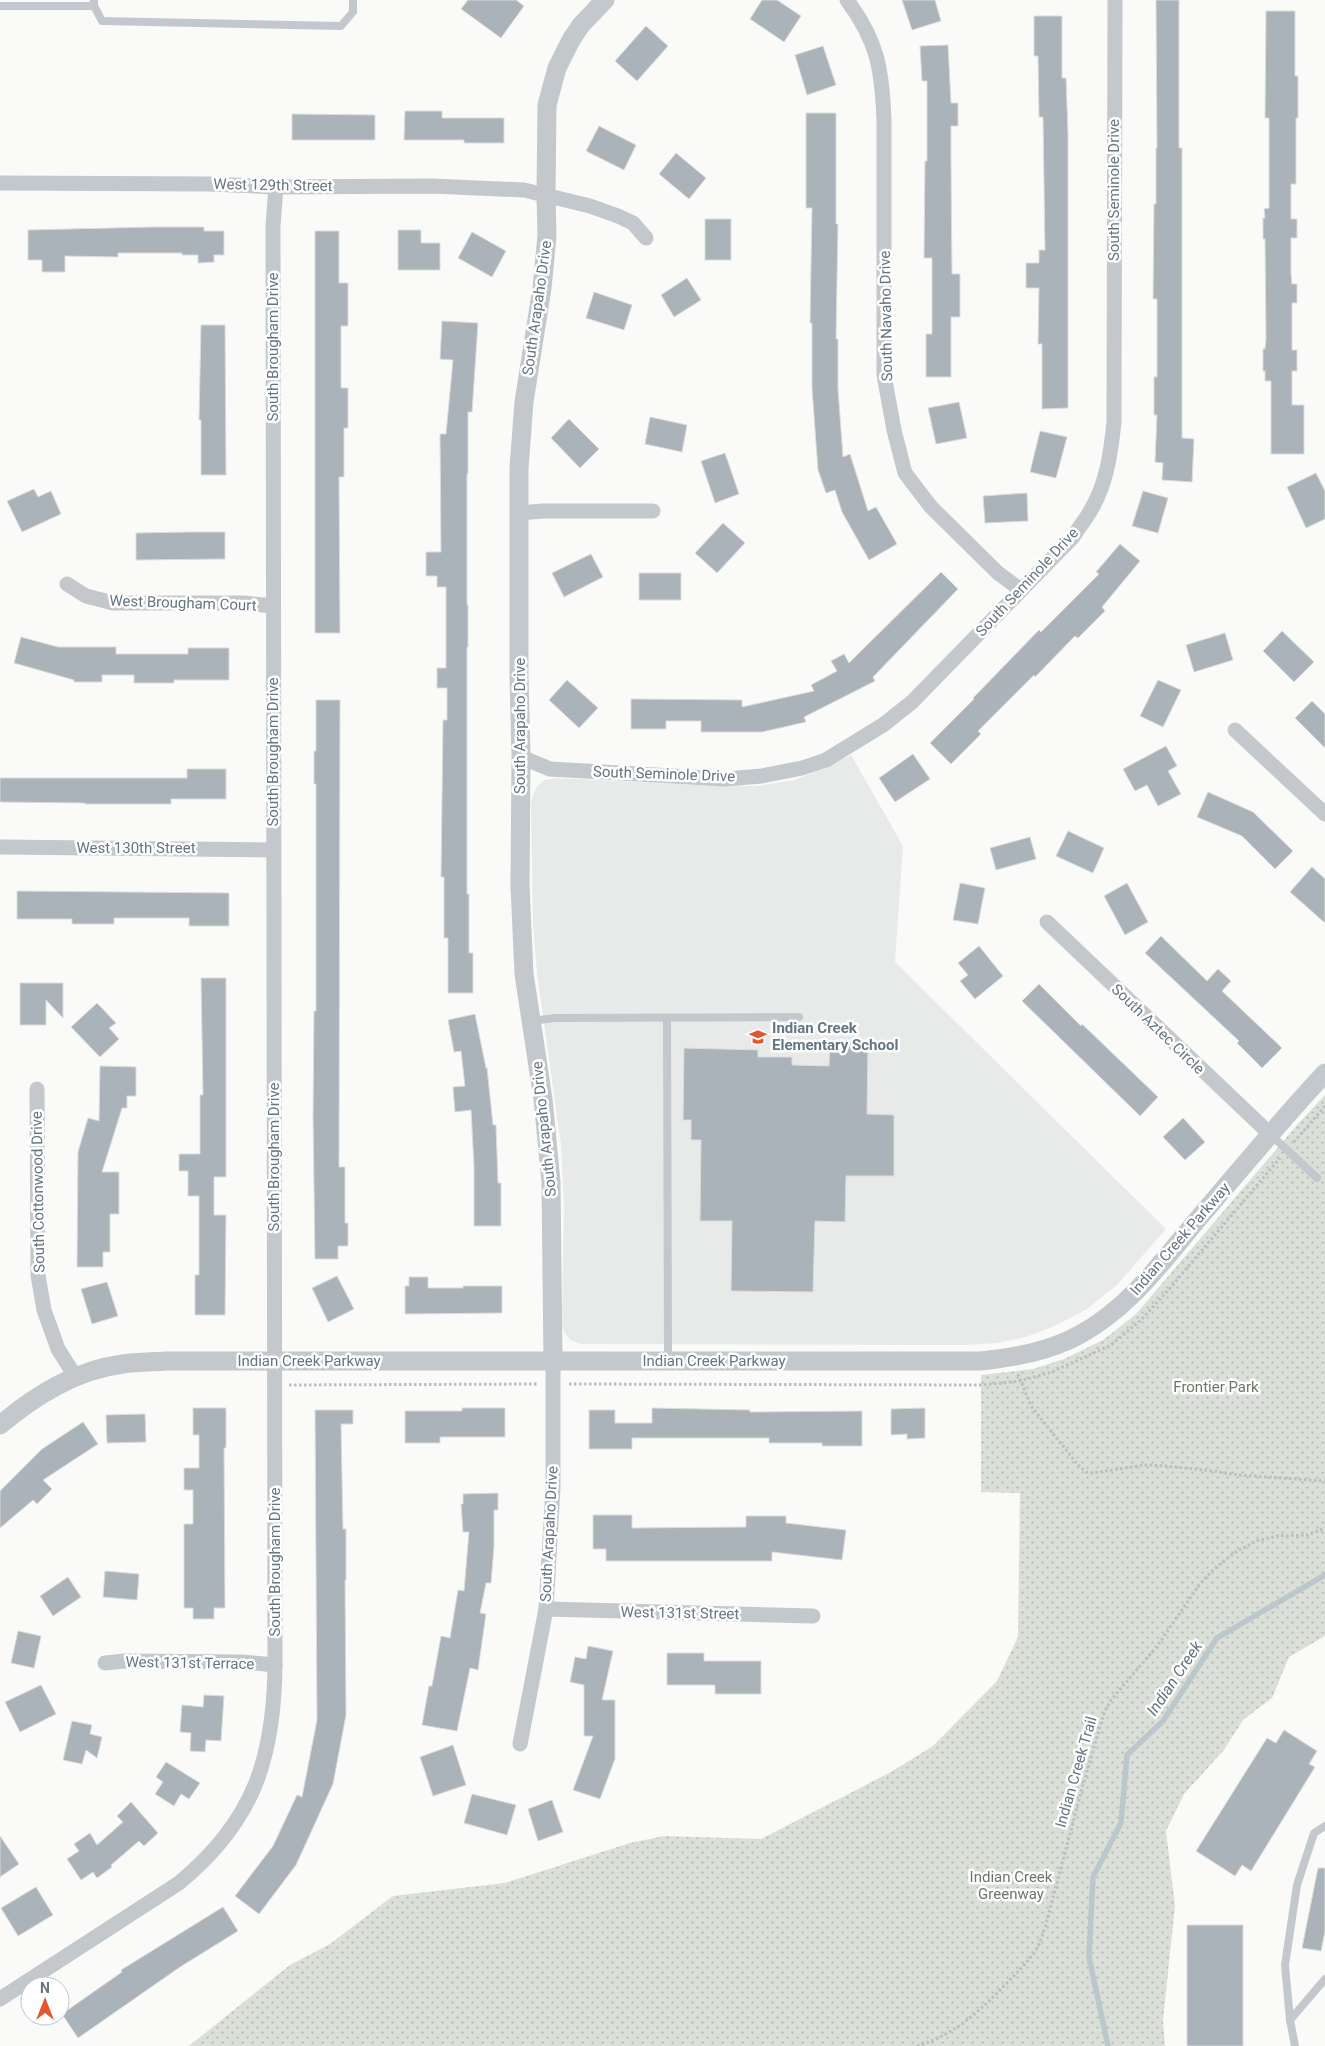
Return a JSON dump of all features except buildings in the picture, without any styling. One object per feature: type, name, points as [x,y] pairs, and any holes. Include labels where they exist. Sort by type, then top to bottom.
[{"type":"street","name":"South Navaho Drive","points":[[847,0],[871,37],[882,79],[884,120],[884,375],[894,430],[905,473],[931,507],[998,573],[1021,590]]},
{"type":"street","name":"South Seminole Drive","points":[[521,758],[550,769],[725,779],[762,776],[802,768],[826,760],[883,725],[912,702],[1073,537],[1092,508],[1102,488],[1111,452],[1114,403],[1114,0]]},
{"type":"street","name":"South Arapaho Drive","points":[[520,1744],[546,1609],[553,1488],[553,1361],[551,1182],[543,1099],[524,974],[520,886],[519,468],[524,402],[542,288],[547,236],[547,105],[551,85],[571,40],[581,25],[602,1]]},
{"type":"street","name":"West 129th Street","points":[[0,183],[441,187],[524,190],[590,206],[618,216],[633,223],[646,238]]},
{"type":"street","name":"South Brougham Drive","points":[[2,1994],[179,1883],[204,1863],[221,1844],[248,1801],[265,1757],[271,1730],[275,1665],[272,606],[273,226],[276,187]]},
{"type":"street","points":[[520,513],[543,511],[653,511]]},
{"type":"street","name":"West Brougham Court","points":[[67,584],[86,596],[113,602],[272,606]]},
{"type":"street","points":[[1236,730],[1325,814]]},
{"type":"street","name":"West 130th Street","points":[[0,847],[272,850]]},
{"type":"street","name":"South Aztec Circle","points":[[1047,922],[1270,1134]]},
{"type":"street","name":"Indian Creek Parkway","points":[[0,1426],[42,1393],[75,1376],[98,1368],[122,1364],[166,1361],[980,1361],[1014,1358],[1040,1351],[1072,1338],[1112,1314],[1142,1286],[1270,1134],[1325,1073]]},
{"type":"street","name":"South Cottonwood Drive","points":[[37,1089],[38,1275],[44,1310],[56,1341],[75,1376]]},
{"type":"street","name":"West 131st Street","points":[[546,1609],[814,1616]]},
{"type":"street","name":"West 131st Terrace","points":[[105,1663],[125,1661],[232,1662],[275,1665]]},
{"type":"lane","points":[[0,6],[94,3],[102,21],[341,26],[353,12],[353,0]]},
{"type":"lane","points":[[532,1021],[554,1018],[799,1018]]},
{"type":"lane","points":[[667,1018],[668,1361]]},
{"type":"lane","points":[[1270,1134],[1317,1178]]},
{"type":"lane","points":[[1295,2046],[1290,2020],[1285,1965],[1297,1886],[1314,1833],[1325,1826]]},
{"type":"lane","points":[[1290,2020],[1325,1979]]},
{"type":"path","points":[[274,1385],[963,1385],[1020,1381],[1052,1372],[1086,1358],[1111,1345],[1141,1320],[1325,1106]]},
{"type":"path","points":[[1014,1358],[1020,1381],[1031,1406],[1078,1466],[1086,1472],[1093,1473],[1117,1468],[1159,1466],[1238,1475],[1325,1481]]},
{"type":"path","name":"Indian Creek Trail","points":[[917,2046],[933,2041],[957,2028],[980,2011],[1027,1963],[1037,1948],[1045,1928],[1080,1794],[1104,1713],[1111,1700],[1158,1646],[1199,1585],[1213,1570],[1234,1553],[1256,1541],[1278,1536],[1308,1535],[1325,1528]]},
{"type":"shaded area","name":"Indian Creek Elementary School","points":[[851,755],[903,846],[895,962],[1166,1229],[1117,1285],[1087,1309],[1057,1325],[1026,1337],[997,1343],[966,1345],[581,1344],[570,1340],[564,1332],[562,1323],[564,1204],[561,1145],[537,973],[533,923],[531,803],[534,792],[538,785],[545,780],[555,778],[719,786],[757,786],[795,780]]},
{"type":"green space","name":"Indian Creek Greenway","points":[[1325,1095],[1325,1636],[1289,1657],[1272,1698],[1243,1720],[1224,1750],[1184,1794],[1166,1831],[1175,1906],[1163,2020],[1165,2046],[189,2046],[290,1965],[330,1944],[393,1896],[505,1883],[630,1843],[664,1836],[761,1839],[891,1772],[933,1746],[997,1681],[1018,1637],[1020,1493],[981,1492],[981,1375],[1033,1369],[1064,1359],[1103,1340],[1136,1314],[1297,1125]]},
{"type":"waterway","name":"Indian Creek","points":[[1108,2046],[1089,1957],[1093,1877],[1121,1823],[1127,1755],[1163,1721],[1217,1638],[1325,1575]]},
{"type":"place","name":"Indian Creek Elementary School","points":[[758,1037]]},
{"type":"park label","name":"Frontier Park","points":[[1216,1387]]}]
